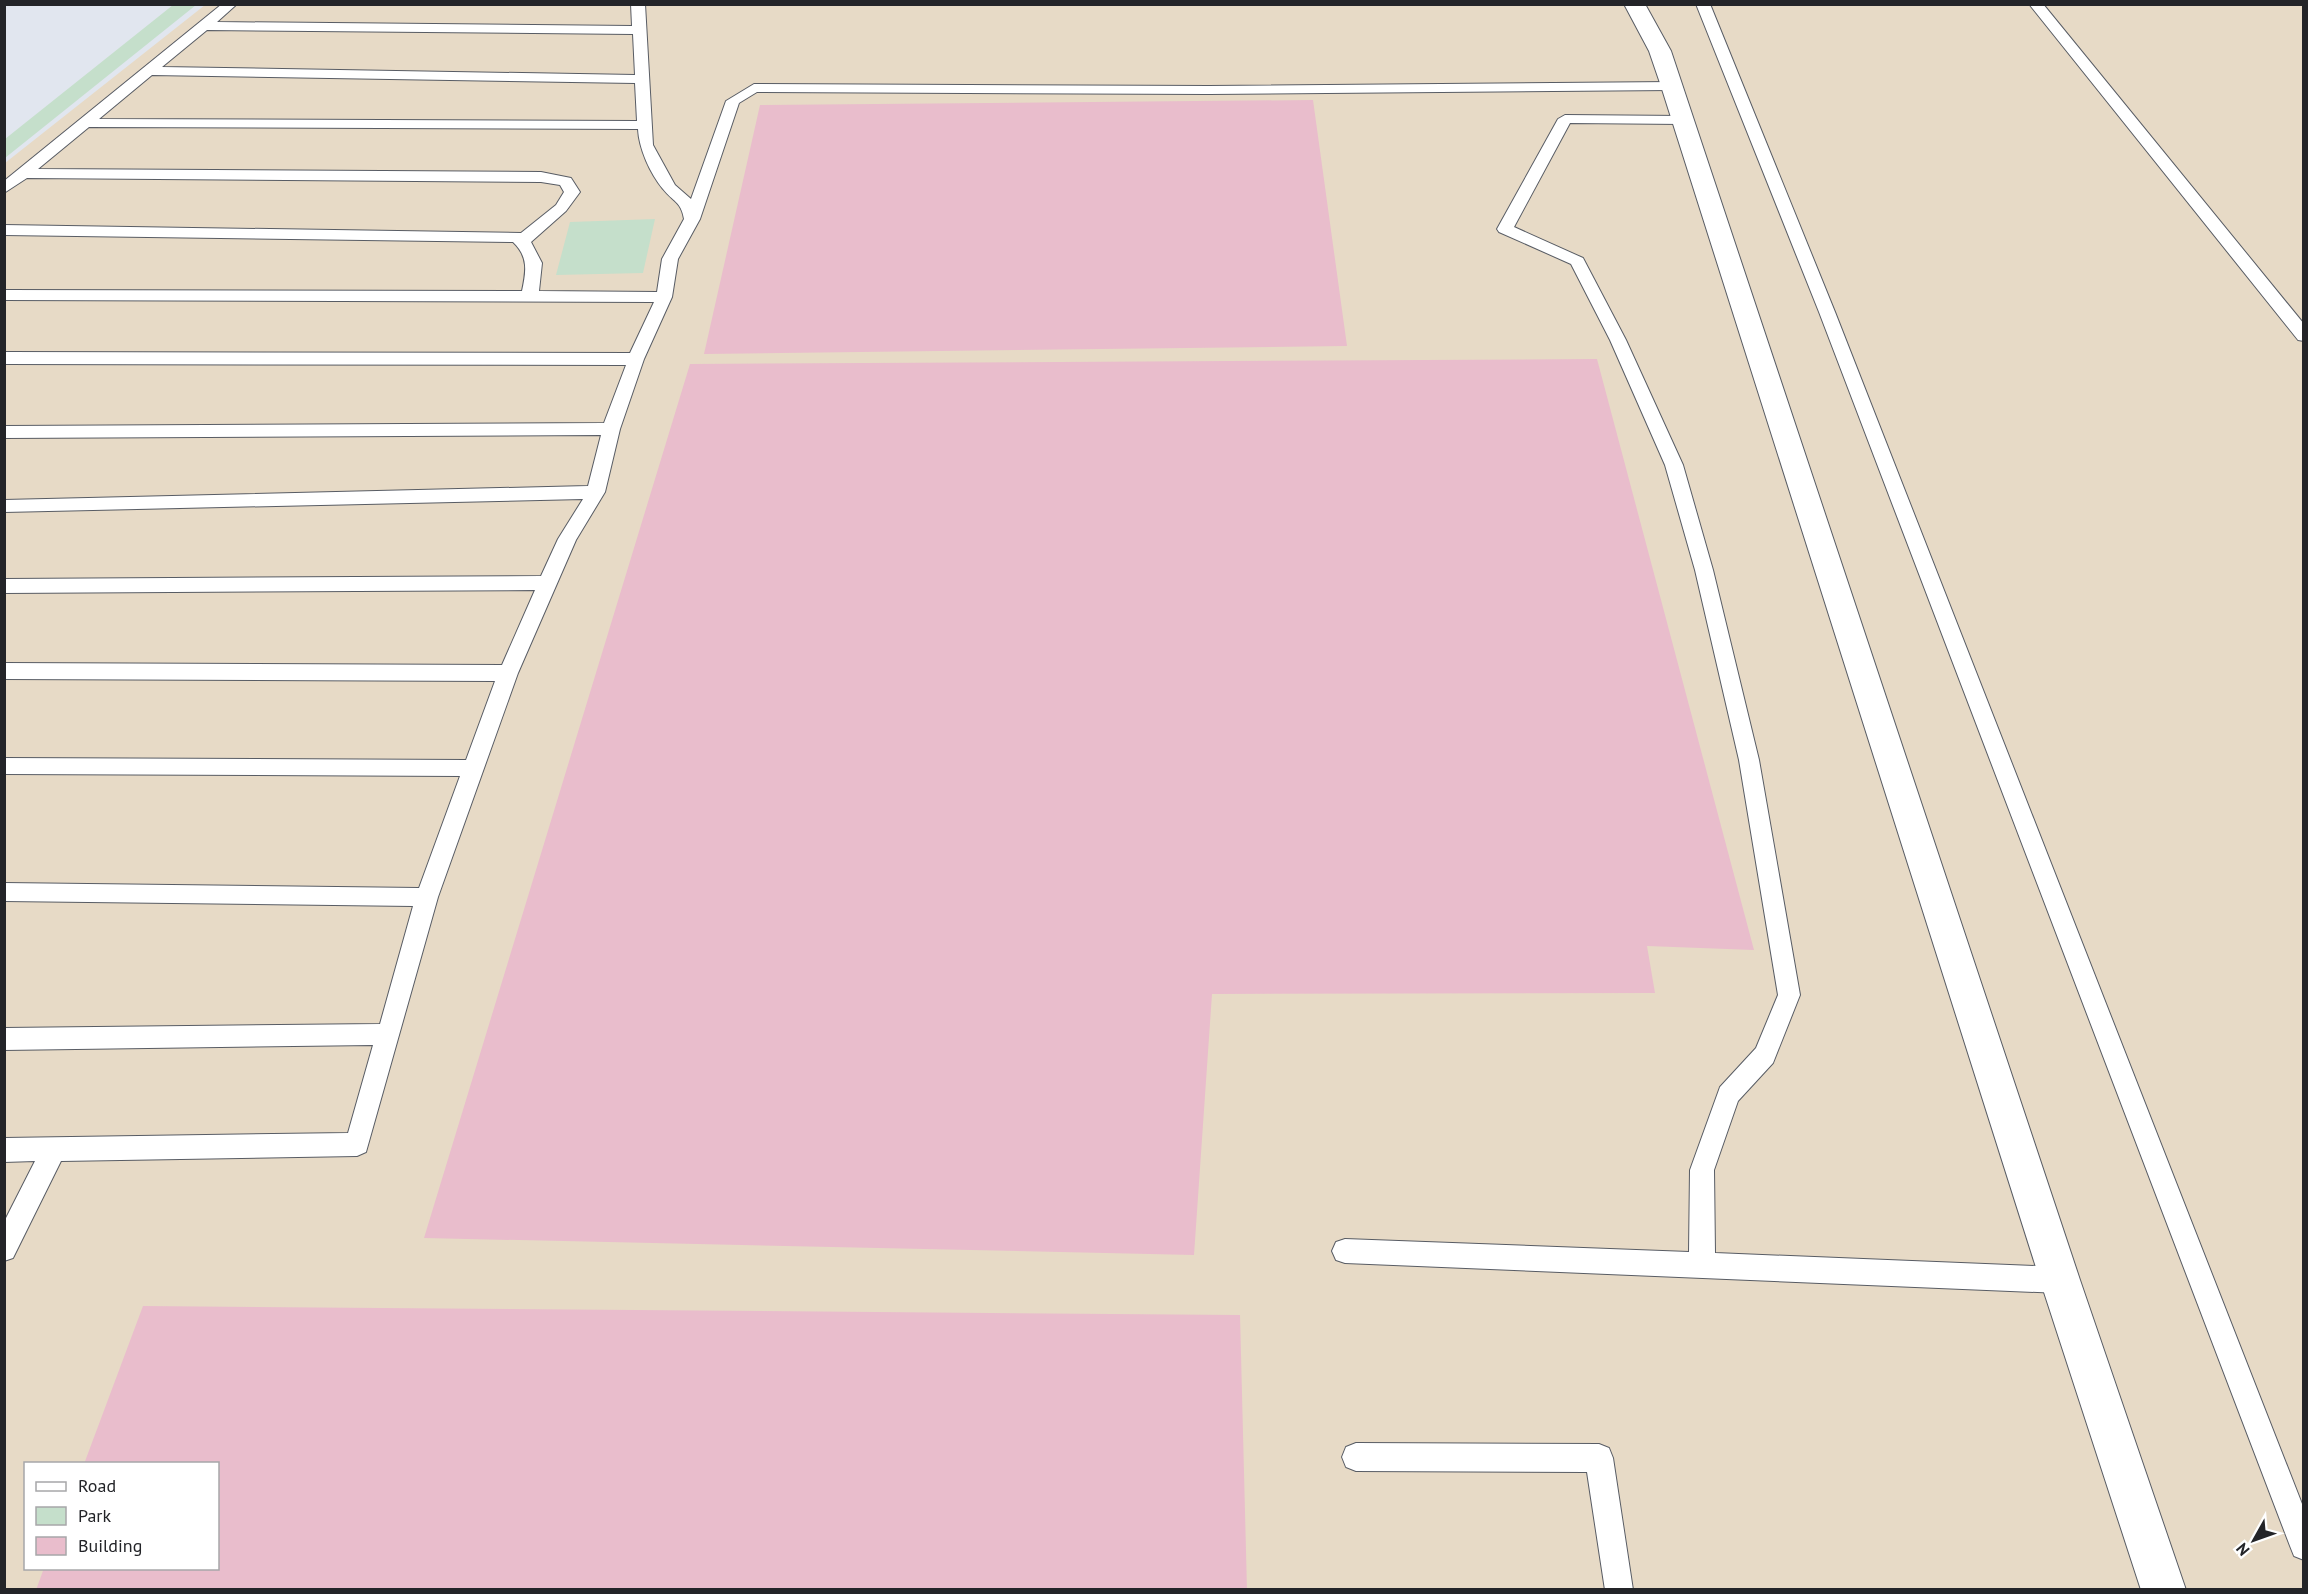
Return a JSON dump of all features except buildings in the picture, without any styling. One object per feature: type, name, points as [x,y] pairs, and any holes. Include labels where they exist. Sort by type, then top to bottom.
[{"type":"street","points":[[1634,4],[1660,51],[1672,86],[2060,1280],[2164,1590]]},
{"type":"lane","points":[[4,189],[231,4]]},
{"type":"lane","points":[[638,4],[646,145],[669,187],[689,205],[692,219]]},
{"type":"lane","points":[[1703,4],[1827,312],[2304,1546]]},
{"type":"lane","points":[[2036,4],[2304,336]]},
{"type":"lane","points":[[205,26],[639,30]]},
{"type":"lane","points":[[150,71],[642,79]]},
{"type":"lane","points":[[4,1150],[357,1144],[428,897],[508,673],[567,539],[596,492],[611,429],[636,359],[663,297],[670,260],[692,219],[733,101],[754,88],[1209,90],[1672,86]]},
{"type":"lane","points":[[1683,120],[1565,119],[1505,229],[1577,261],[1618,340],[1674,465],[1704,570],[1749,760],[1789,995],[1765,1055],[1728,1095],[1702,1170],[1702,1265]]},
{"type":"lane","points":[[85,123],[645,125]]},
{"type":"lane","points":[[24,173],[541,177],[566,181],[572,192],[561,208],[522,241]]},
{"type":"lane","points":[[4,230],[517,237],[530,248],[535,259],[530,295]]},
{"type":"lane","points":[[4,295],[663,297]]},
{"type":"lane","points":[[4,358],[636,359]]},
{"type":"lane","points":[[4,432],[611,429]]},
{"type":"lane","points":[[4,506],[596,492]]},
{"type":"lane","points":[[4,586],[549,583]]},
{"type":"lane","points":[[4,671],[508,673]]},
{"type":"lane","points":[[4,766],[475,768]]},
{"type":"lane","points":[[4,892],[428,897]]},
{"type":"lane","points":[[4,1039],[388,1034]]},
{"type":"lane","points":[[4,1249],[54,1149]]},
{"type":"lane","points":[[1345,1251],[2060,1280]]},
{"type":"lane","points":[[1356,1457],[1599,1458],[1619,1590]]},
{"type":"shaded area","points":[[205,5],[2303,5],[2303,1589],[5,1590],[5,163]]},
{"type":"green space","points":[[173,5],[196,5],[5,158],[5,139]]},
{"type":"green space","points":[[655,219],[643,273],[556,275],[570,222]]}]
